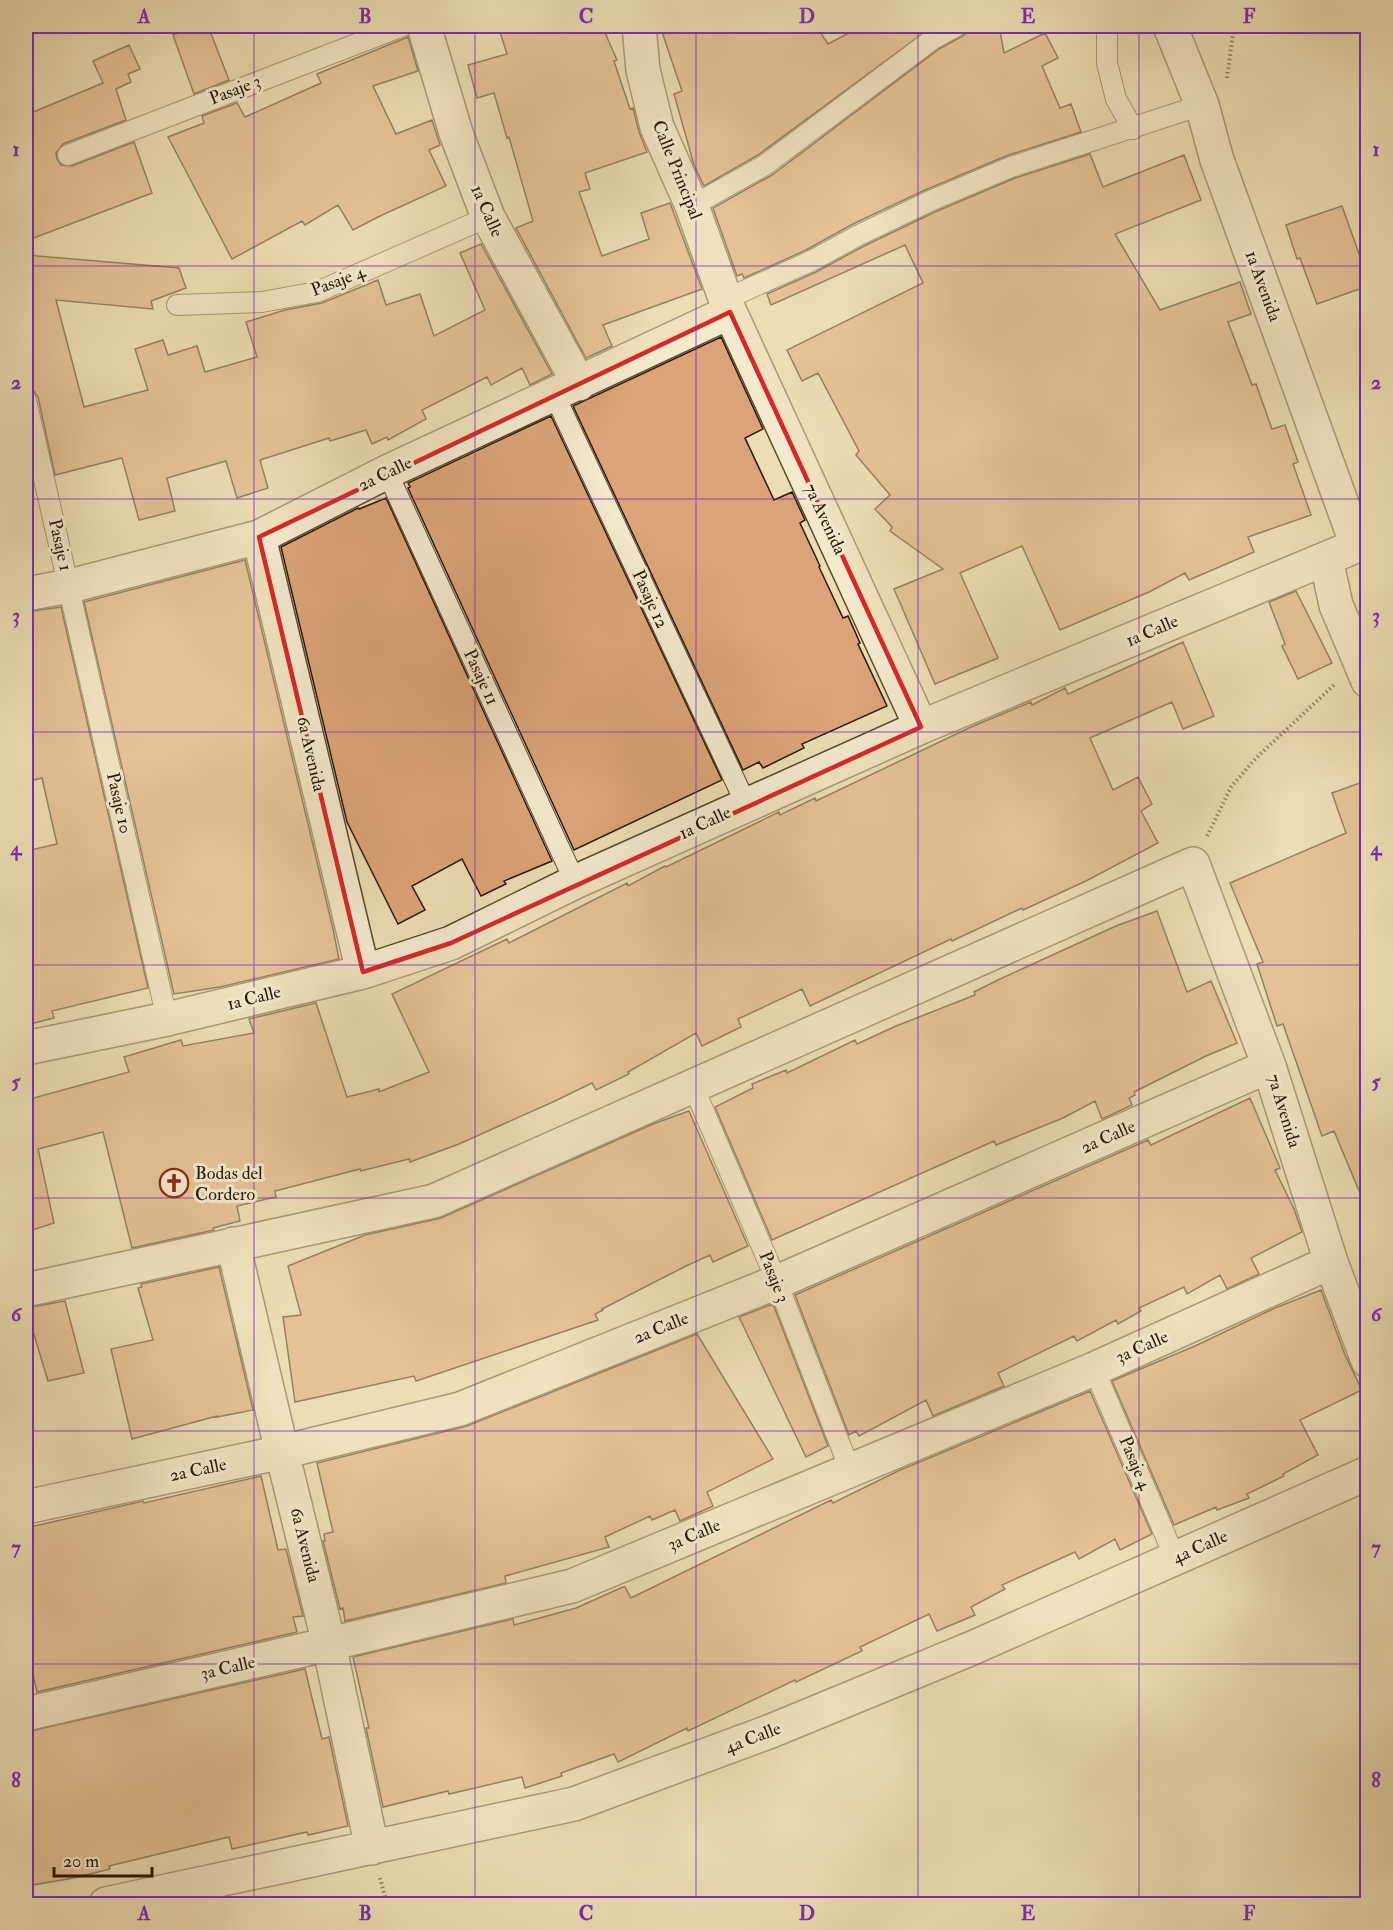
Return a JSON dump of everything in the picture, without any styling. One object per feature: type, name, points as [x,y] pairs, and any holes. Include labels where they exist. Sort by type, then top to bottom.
[{"type":"street","name":"1a Calle","points":[[424,26],[456,133],[488,217],[566,389]]},
{"type":"street","name":"Calle Principal","points":[[639,26],[643,70],[657,127],[692,206],[728,306]]},
{"type":"street","name":"1a Avenida","points":[[1170,26],[1202,105],[1217,160],[1362,543]]},
{"type":"street","name":"2a Calle","points":[[26,594],[70,586],[259,537],[387,472],[566,389],[728,306]]},
{"type":"street","name":"7a Avenida","points":[[728,306],[921,727]]},
{"type":"street","name":"6a Avenida","points":[[259,537],[363,972]]},
{"type":"street","name":"1a Calle","points":[[26,1048],[167,1019],[363,972],[451,943],[575,882],[921,727],[1362,543]]},
{"type":"street","points":[[1326,559],[1336,605],[1364,670]]},
{"type":"street","name":"7a Avenida","points":[[1193,864],[1269,1066],[1331,1262],[1368,1361]]},
{"type":"street","points":[[26,1290],[434,1201],[1193,864]]},
{"type":"street","name":"2a Calle","points":[[26,1507],[282,1452],[460,1409],[777,1282],[1269,1066]]},
{"type":"street","name":"6a Avenida","points":[[233,1244],[329,1644],[372,1848]]},
{"type":"street","name":"3a Calle","points":[[26,1714],[572,1586],[1094,1368],[1331,1262]]},
{"type":"street","name":"4a Calle","points":[[106,1905],[146,1900],[574,1804],[783,1727],[969,1649],[1368,1473]]},
{"type":"lane","name":"Pasaje 3","points":[[68,155],[403,26]]},
{"type":"lane","points":[[692,206],[765,165],[933,39],[957,26]]},
{"type":"lane","points":[[1107,26],[1109,72],[1116,99],[1132,129]]},
{"type":"lane","points":[[728,306],[859,235],[940,197],[1011,167],[1202,105]]},
{"type":"lane","name":"Pasaje 4","points":[[177,305],[262,302],[317,292],[488,217]]},
{"type":"lane","name":"Pasaje 12","points":[[566,389],[746,804]]},
{"type":"lane","name":"Pasaje 1","points":[[26,399],[70,586]]},
{"type":"lane","name":"Pasaje 11","points":[[387,472],[575,882]]},
{"type":"lane","name":"Pasaje 10","points":[[70,586],[167,1019]]},
{"type":"lane","name":"Pasaje 3","points":[[693,1086],[777,1282],[850,1470]]},
{"type":"lane","name":"Pasaje 4","points":[[1094,1368],[1176,1558]]},
{"type":"path","points":[[1193,864],[1231,787],[1256,758],[1364,670]]},
{"type":"highlighted area","points":[[730,312],[921,727],[451,943],[363,972],[259,537]]},
{"type":"building","points":[[197,26],[208,26],[229,80],[194,94],[173,35]]},
{"type":"building","points":[[498,26],[602,26],[617,60],[614,61],[630,109],[633,108],[647,152],[585,173],[590,189],[579,192],[602,256],[649,239],[641,213],[670,203],[702,289],[603,325],[612,346],[586,358],[516,228],[533,221],[509,137],[507,138],[494,93],[477,98],[468,65],[507,54]]},
{"type":"building","points":[[660,26],[816,26],[828,44],[862,26],[933,26],[758,155],[704,186],[694,165],[674,94],[682,91]]},
{"type":"building","points":[[969,26],[999,26],[1004,53],[1045,33],[1058,58],[1042,66],[1060,108],[1071,104],[1081,132],[1006,156],[925,190],[853,224],[806,250],[744,278],[742,274],[737,276],[713,208],[772,175],[939,49],[963,36]]},
{"type":"building","points":[[408,37],[418,71],[373,86],[396,134],[432,120],[440,145],[429,150],[446,186],[353,230],[338,205],[305,225],[302,221],[232,259],[168,137],[204,123],[202,116],[237,103],[245,117],[321,83],[317,74]]},
{"type":"building","points":[[129,45],[140,69],[128,74],[131,82],[116,89],[126,120],[63,144],[56,153],[61,165],[72,166],[134,142],[152,193],[26,241],[26,115],[103,83],[93,61]]},
{"type":"building","points":[[1090,154],[1103,187],[1184,155],[1201,200],[1115,234],[1160,310],[1240,282],[1251,314],[1228,322],[1252,385],[1256,384],[1272,429],[1285,425],[1298,462],[1293,464],[1311,515],[1248,537],[1254,552],[1189,580],[1185,573],[1149,592],[1060,630],[1022,546],[960,573],[998,658],[935,684],[894,589],[943,569],[890,531],[892,527],[875,509],[890,495],[856,455],[859,451],[818,373],[802,381],[787,350],[923,283],[905,245],[771,305],[767,294],[935,212],[1015,178]]},
{"type":"building","points":[[1342,206],[1368,279],[1368,286],[1317,304],[1300,258],[1297,259],[1286,225]]},
{"type":"building","points":[[481,244],[552,374],[530,385],[522,368],[491,385],[487,377],[422,410],[426,419],[388,440],[387,437],[372,444],[366,430],[330,441],[329,438],[260,460],[268,488],[237,498],[226,461],[167,478],[175,511],[139,520],[122,458],[55,475],[38,397],[34,391],[26,388],[26,255],[179,268],[186,288],[151,301],[153,309],[56,300],[84,407],[148,390],[135,349],[163,340],[168,355],[197,346],[205,372],[257,357],[246,322],[285,310],[322,303],[378,280],[386,305],[420,294],[434,336],[485,310],[460,253]]},
{"type":"building","points":[[721,337],[763,429],[745,438],[774,500],[792,492],[805,520],[800,523],[819,567],[843,618],[848,616],[860,643],[858,644],[887,706],[802,744],[804,748],[763,768],[759,762],[743,770],[573,406]]},
{"type":"building","points":[[551,416],[722,780],[574,850],[408,488],[410,487],[408,483]]},
{"type":"building","points":[[386,498],[552,861],[504,881],[506,884],[481,896],[462,859],[412,886],[425,910],[398,924],[347,822],[281,547],[358,508]]},
{"type":"building","points":[[245,560],[339,959],[220,987],[174,994],[84,602]]},
{"type":"building","points":[[1296,591],[1332,663],[1298,679],[1282,646],[1285,644],[1269,602]]},
{"type":"building","points":[[61,607],[148,988],[52,1011],[54,1018],[26,1025],[26,851],[57,844],[42,778],[26,782],[26,612]]},
{"type":"building","points":[[1183,642],[1214,716],[1183,729],[1172,702],[1090,738],[1113,790],[1138,777],[1152,804],[1141,811],[1158,843],[1086,881],[952,941],[951,939],[810,1006],[802,989],[738,1019],[741,1027],[702,1046],[696,1033],[628,1072],[629,1074],[596,1090],[592,1083],[459,1144],[410,1162],[409,1159],[361,1171],[360,1169],[275,1191],[276,1197],[237,1206],[240,1221],[213,1228],[214,1230],[132,1248],[103,1132],[38,1149],[54,1223],[26,1232],[26,1100],[129,1072],[124,1057],[181,1040],[183,1046],[254,1033],[249,1019],[316,1003],[347,1097],[379,1089],[379,1092],[429,1072],[392,994],[507,939],[509,943],[627,883],[628,886],[779,812],[780,815],[815,798],[816,801],[971,727],[1031,702],[1032,705],[1065,688],[1068,694]]},
{"type":"building","points":[[1368,780],[1367,1210],[1334,1131],[1322,1136],[1283,1024],[1277,1026],[1257,964],[1263,962],[1230,883],[1346,833],[1332,793]]},
{"type":"building","points":[[1157,911],[1187,992],[1211,981],[1237,1043],[1134,1092],[1135,1095],[1129,1098],[1132,1105],[1102,1119],[1095,1101],[1063,1118],[996,1145],[994,1141],[772,1240],[715,1107],[753,1088],[752,1084],[786,1070],[787,1073],[855,1040],[857,1044],[975,995],[974,992],[1000,979],[1116,926]]},
{"type":"building","points":[[1250,1098],[1280,1168],[1275,1170],[1294,1209],[1302,1232],[1251,1258],[1259,1274],[1227,1289],[1220,1275],[1187,1294],[1184,1287],[1139,1308],[1141,1311],[1118,1324],[1116,1320],[1077,1341],[1074,1336],[998,1373],[1004,1386],[933,1416],[926,1400],[859,1436],[856,1431],[849,1435],[795,1295],[1148,1140],[1151,1145]]},
{"type":"building","points":[[689,1111],[748,1246],[713,1262],[710,1255],[686,1266],[602,1309],[595,1314],[598,1320],[416,1381],[414,1376],[295,1402],[283,1317],[301,1315],[288,1266],[365,1235],[441,1218],[653,1124]]},
{"type":"building","points":[[219,1267],[253,1410],[217,1416],[132,1439],[111,1349],[153,1340],[138,1288],[142,1287],[141,1284]]},
{"type":"building","points":[[1321,1290],[1345,1355],[1362,1390],[1300,1420],[1318,1455],[1283,1474],[1284,1476],[1247,1494],[1249,1498],[1217,1510],[1216,1507],[1174,1525],[1112,1381],[1195,1346],[1275,1308]]},
{"type":"building","points":[[65,1301],[84,1373],[48,1381],[26,1308]]},
{"type":"building","points":[[773,1304],[828,1446],[806,1457],[739,1317]]},
{"type":"building","points":[[697,1334],[773,1459],[707,1492],[713,1506],[680,1521],[675,1510],[652,1520],[650,1516],[605,1537],[609,1547],[505,1576],[506,1583],[345,1621],[323,1541],[325,1541],[324,1534],[333,1532],[317,1463],[467,1426]]},
{"type":"building","points":[[1090,1391],[1152,1534],[1120,1550],[1115,1539],[1079,1559],[1075,1552],[1002,1585],[1005,1589],[971,1607],[975,1615],[937,1631],[929,1614],[860,1647],[862,1651],[688,1731],[687,1728],[618,1762],[614,1754],[561,1773],[562,1776],[525,1788],[522,1777],[449,1794],[448,1791],[383,1807],[353,1657],[513,1619],[514,1625],[576,1608],[623,1587],[631,1598],[831,1500],[833,1503],[898,1471]]},
{"type":"building","points":[[261,1476],[278,1550],[286,1549],[303,1616],[293,1617],[297,1632],[37,1692],[33,1674],[26,1675],[26,1528]]},
{"type":"building","points":[[305,1669],[322,1739],[329,1737],[348,1826],[308,1835],[307,1832],[232,1849],[229,1837],[109,1866],[110,1869],[74,1878],[26,1886],[26,1732]]},
{"type":"place","name":"Bodas del Cordero","points":[[174,1183]]}]
